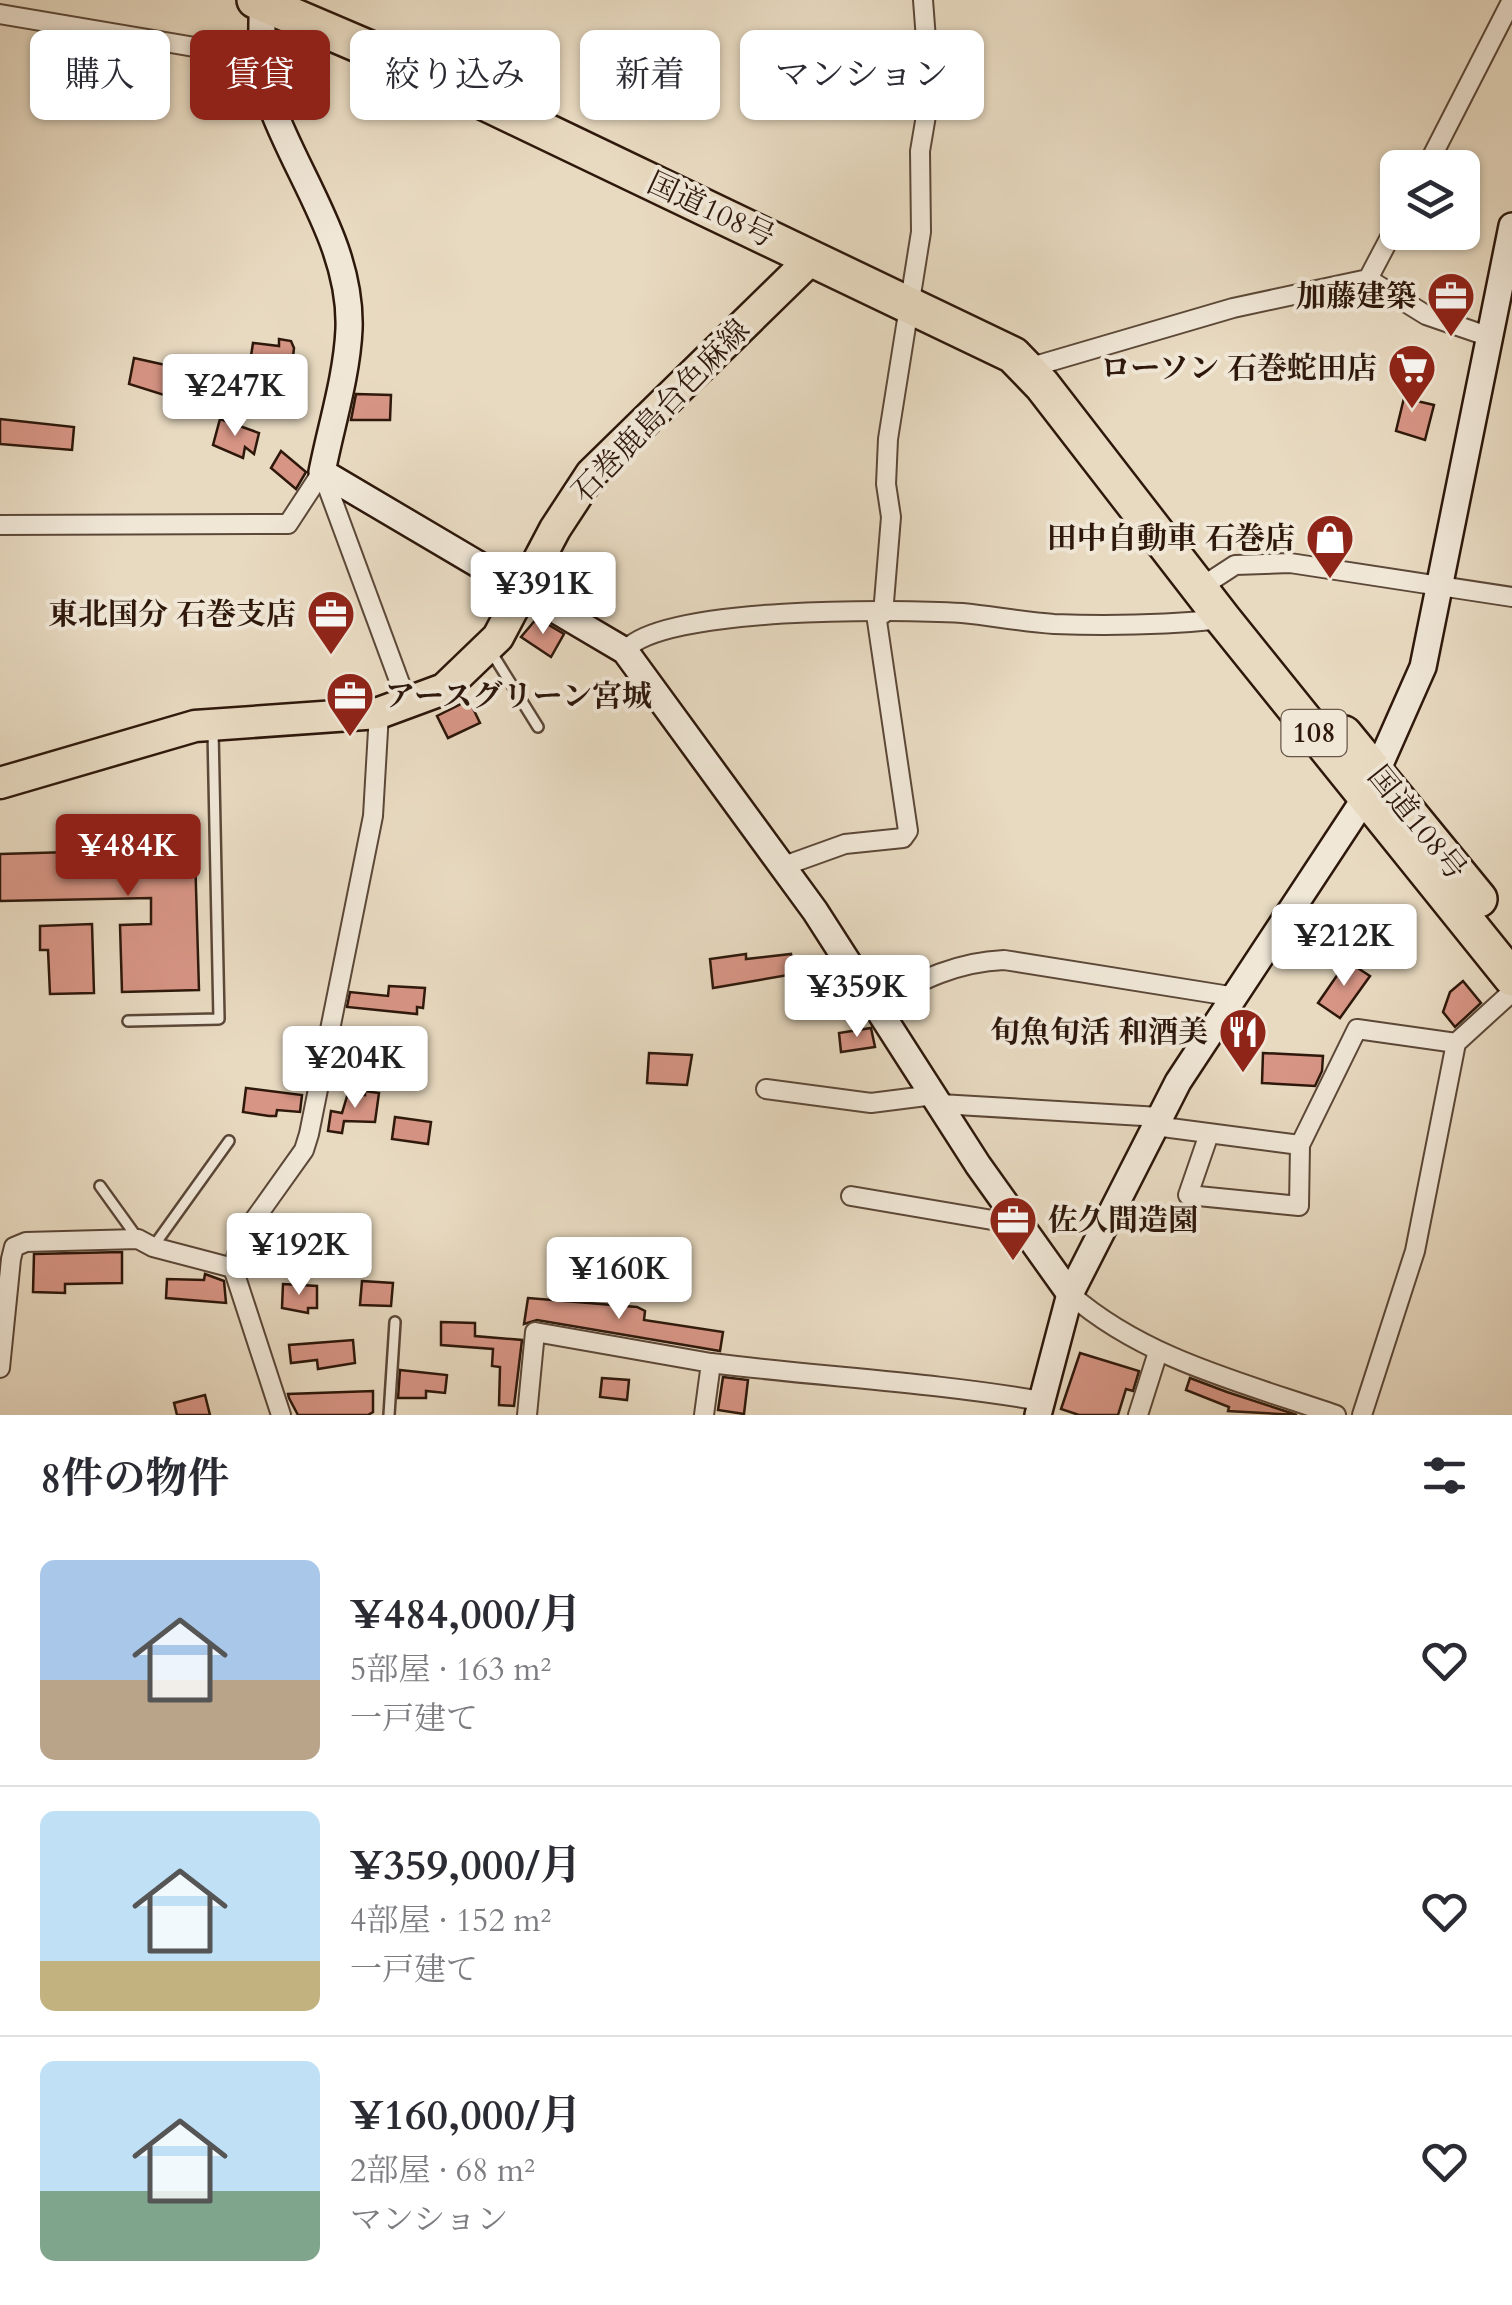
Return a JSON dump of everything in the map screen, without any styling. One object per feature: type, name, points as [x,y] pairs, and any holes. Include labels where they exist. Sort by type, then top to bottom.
[{"type":"highway","name":"国道108号","points":[[260,1],[405,64],[996,345],[1028,368],[1223,619],[1512,940]]},
{"type":"highway","name":"国道108号","points":[[1119,485],[1212,580],[1512,978]]},
{"type":"main road","name":"石巻鹿島台色麻線","points":[[0,783],[212,724],[393,709],[444,689],[489,648],[591,474],[812,258]]},
{"type":"street","points":[[781,867],[844,844],[903,838],[908,831],[880,614],[891,516],[886,484],[888,439],[921,232],[920,151],[930,92],[923,0]]},
{"type":"street","points":[[1435,150],[1512,0]]},
{"type":"street","points":[[260,1],[260,30]]},
{"type":"street","points":[[0,14],[190,46]]},
{"type":"street","points":[[0,524],[288,524],[322,472],[349,328],[345,290],[318,204],[280,120]]},
{"type":"street","points":[[527,1415],[535,1332],[711,1363],[839,1379],[908,1381],[1040,1408],[1070,1294],[1157,1122],[1178,1082],[1371,786],[1422,667],[1501,334],[1512,226]]},
{"type":"street","points":[[1368,279],[1383,250]]},
{"type":"street","points":[[1028,368],[1234,308],[1368,279],[1426,315],[1501,334]]},
{"type":"street","points":[[322,472],[625,652],[878,1003],[937,1099],[1070,1294],[1097,1318],[1158,1352],[1336,1415]]},
{"type":"street","points":[[281,1415],[233,1268],[242,1237],[304,1150],[309,1134],[393,709],[322,472]]},
{"type":"street","points":[[1212,580],[1235,564],[1262,562],[1512,597]]},
{"type":"street","points":[[625,652],[631,643],[667,626],[805,612],[960,613],[1050,624],[1134,626],[1223,619]]},
{"type":"street","points":[[878,1003],[938,972],[970,962],[1004,960],[1236,997]]},
{"type":"street","points":[[1362,1415],[1414,1250],[1456,1043],[1512,992]]},
{"type":"street","points":[[1209,1134],[1188,1195],[1299,1206],[1300,1145],[1358,1028],[1456,1043]]},
{"type":"street","points":[[766,1088],[871,1103],[937,1099],[1157,1122],[1209,1134],[1300,1145]]},
{"type":"street","points":[[851,1196],[1022,1225]]},
{"type":"street","points":[[0,1368],[14,1246],[26,1242],[145,1243],[233,1268]]},
{"type":"street","points":[[1138,1415],[1158,1352]]},
{"type":"street","points":[[704,1415],[711,1363]]},
{"type":"lane","points":[[489,648],[538,727]]},
{"type":"lane","points":[[128,1021],[218,1019],[212,724]]},
{"type":"lane","points":[[100,1186],[145,1243],[229,1141]]},
{"type":"lane","points":[[389,1415],[395,1322]]},
{"type":"building","points":[[279,339],[291,341],[294,348],[291,374],[249,369],[253,343],[279,346]]},
{"type":"building","points":[[134,358],[170,366],[164,395],[129,384]]},
{"type":"building","points":[[356,394],[391,395],[390,420],[351,420]]},
{"type":"building","points":[[1404,398],[1434,405],[1425,440],[1396,431]]},
{"type":"building","points":[[0,419],[74,427],[72,450],[0,444]]},
{"type":"building","points":[[220,419],[259,433],[254,454],[245,447],[243,458],[213,445]]},
{"type":"building","points":[[281,451],[306,472],[296,489],[271,468]]},
{"type":"building","points":[[537,618],[564,634],[551,657],[521,637]]},
{"type":"building","points":[[469,700],[480,723],[448,738],[437,716]]},
{"type":"building","points":[[194,820],[199,990],[122,992],[120,925],[151,924],[151,898],[0,901],[0,854],[141,850],[140,821]]},
{"type":"building","points":[[92,924],[94,993],[50,994],[48,950],[40,950],[40,926]]},
{"type":"building","points":[[746,954],[746,959],[791,954],[794,974],[713,988],[710,959]]},
{"type":"building","points":[[1347,961],[1370,976],[1340,1018],[1318,1003]]},
{"type":"building","points":[[1463,981],[1481,1003],[1455,1027],[1443,1012],[1450,992]]},
{"type":"building","points":[[389,986],[425,988],[423,1008],[417,1007],[417,1014],[347,1007],[350,992],[388,996]]},
{"type":"building","points":[[871,1028],[875,1047],[841,1052],[839,1033]]},
{"type":"building","points":[[649,1053],[692,1055],[687,1085],[647,1083]]},
{"type":"building","points":[[1263,1053],[1323,1056],[1322,1071],[1315,1086],[1262,1083]]},
{"type":"building","points":[[246,1088],[302,1095],[300,1112],[277,1110],[276,1116],[269,1116],[243,1112]]},
{"type":"building","points":[[365,1091],[379,1093],[375,1122],[344,1121],[342,1133],[328,1131],[331,1111],[342,1113],[348,1093],[365,1095]]},
{"type":"building","points":[[395,1117],[431,1122],[428,1144],[392,1139]]},
{"type":"building","points":[[122,1252],[122,1283],[65,1284],[65,1293],[33,1292],[34,1254]]},
{"type":"building","points":[[205,1274],[224,1281],[226,1303],[166,1298],[167,1279],[204,1280]]},
{"type":"building","points":[[362,1281],[393,1283],[391,1306],[360,1305]]},
{"type":"building","points":[[283,1284],[317,1286],[317,1308],[308,1308],[308,1313],[282,1308]]},
{"type":"building","points":[[528,1298],[637,1307],[645,1311],[644,1320],[723,1332],[720,1351],[537,1320],[524,1324]]},
{"type":"building","points":[[441,1322],[475,1323],[475,1336],[522,1340],[514,1406],[499,1405],[500,1367],[492,1366],[493,1349],[441,1345]]},
{"type":"building","points":[[353,1340],[355,1363],[318,1369],[317,1360],[291,1363],[289,1345]]},
{"type":"building","points":[[1080,1353],[1139,1371],[1133,1391],[1126,1389],[1118,1415],[1079,1415],[1061,1409]]},
{"type":"building","points":[[400,1370],[447,1375],[445,1393],[426,1391],[426,1398],[398,1398]]},
{"type":"building","points":[[723,1377],[748,1380],[744,1414],[718,1410]]},
{"type":"building","points":[[602,1378],[629,1380],[627,1400],[600,1397]]},
{"type":"building","points":[[1190,1378],[1297,1415],[1228,1411],[1229,1407],[1186,1390]]},
{"type":"building","points":[[373,1391],[373,1412],[368,1415],[298,1415],[288,1394]]},
{"type":"building","points":[[205,1395],[210,1415],[177,1415],[174,1403]]},
{"type":"place","name":"加藤建築","points":[[1451,338]]},
{"type":"place","name":"ローソン 石巻蛇田店","points":[[1412,410]]},
{"type":"place","name":"田中自動車 石巻店","points":[[1330,580]]},
{"type":"place","name":"東北国分 石巻支店","points":[[331,656]]},
{"type":"place","name":"アースグリーン宮城","points":[[350,738]]},
{"type":"place","name":"旬魚旬活 和酒美","points":[[1243,1074]]},
{"type":"place","name":"佐久間造園","points":[[1013,1262]]}]
